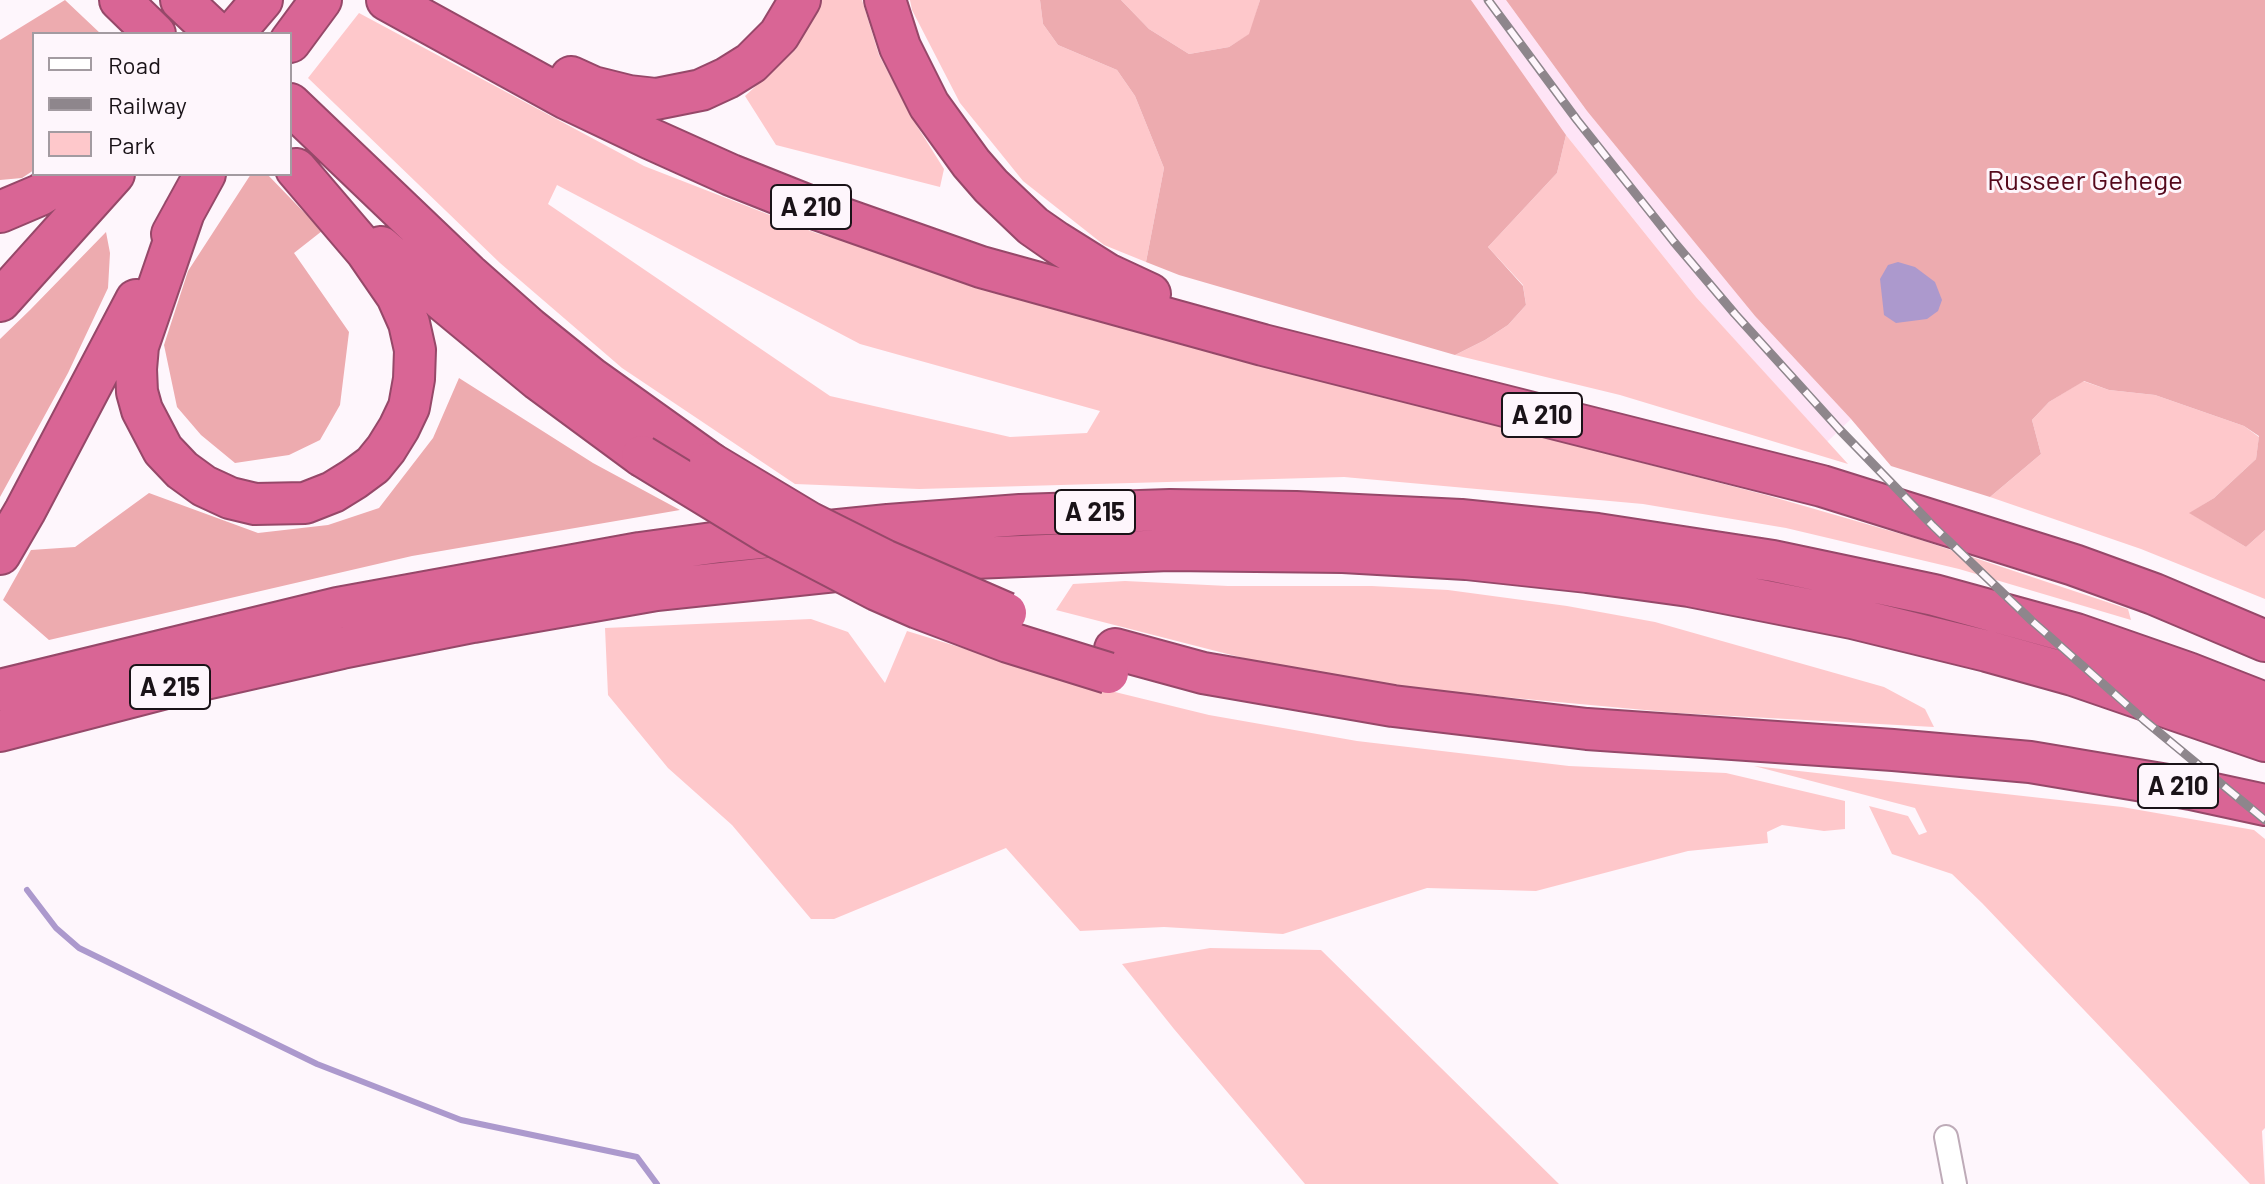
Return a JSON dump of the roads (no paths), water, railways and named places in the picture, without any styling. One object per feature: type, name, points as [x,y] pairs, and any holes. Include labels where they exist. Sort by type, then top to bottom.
[{"type":"highway","points":[[120,0],[153,32]]},
{"type":"highway","points":[[181,0],[215,32]]},
{"type":"highway","points":[[235,32],[262,0]]},
{"type":"highway","points":[[292,39],[321,0]]},
{"type":"highway","points":[[390,0],[593,87],[656,99],[701,90],[751,63],[779,35],[800,0]]},
{"type":"highway","name":"A 210","points":[[390,0],[567,99],[731,175],[819,210],[981,267],[1263,345],[1822,486],[2074,565],[2154,594],[2265,641]]},
{"type":"highway","points":[[885,0],[900,47],[929,105],[971,163],[1008,204],[1056,242],[1107,274],[1263,345]]},
{"type":"highway","points":[[292,106],[529,328],[591,378],[710,463],[810,523],[884,560],[1112,661]]},
{"type":"highway","points":[[293,166],[441,299],[539,380],[642,456],[768,533],[877,590],[1008,642],[1112,661]]},
{"type":"highway","points":[[184,212],[138,346],[137,392],[142,410],[163,450],[182,470],[204,486],[230,498],[255,504],[305,503],[333,492],[373,465],[399,428],[409,407],[415,350],[409,323],[397,296],[366,251],[293,166]]},
{"type":"highway","points":[[0,212],[40,195],[71,176]]},
{"type":"highway","points":[[0,301],[112,176]]},
{"type":"highway","points":[[0,554],[204,176]]},
{"type":"highway","name":"A 215","points":[[0,690],[338,608],[640,553],[888,525],[1020,515],[1170,510],[1310,512],[1461,520],[1719,551],[1975,606],[2076,634],[2265,703]]},
{"type":"highway","name":"A 215","points":[[0,731],[342,648],[656,590],[949,559],[1184,550],[1355,553],[1466,559],[1635,579],[1747,597],[1920,633],[1987,651],[2073,675],[2265,741]]},
{"type":"highway","name":"A 210","points":[[1112,661],[1148,683],[1298,712],[1393,706],[1587,729],[2030,762],[2191,789],[2265,805]]},
{"type":"street","points":[[1946,1137],[1955,1184]]},
{"type":"waterway","points":[[27,890],[56,928],[79,948],[317,1064],[461,1120],[637,1157],[657,1184]]},
{"type":"railway","points":[[1488,0],[1577,120],[1674,242],[1840,430],[1933,526],[2032,621],[2144,720],[2265,820]]},
{"type":"park label","name":"Russeer Gehege","points":[[2085,181]]}]
